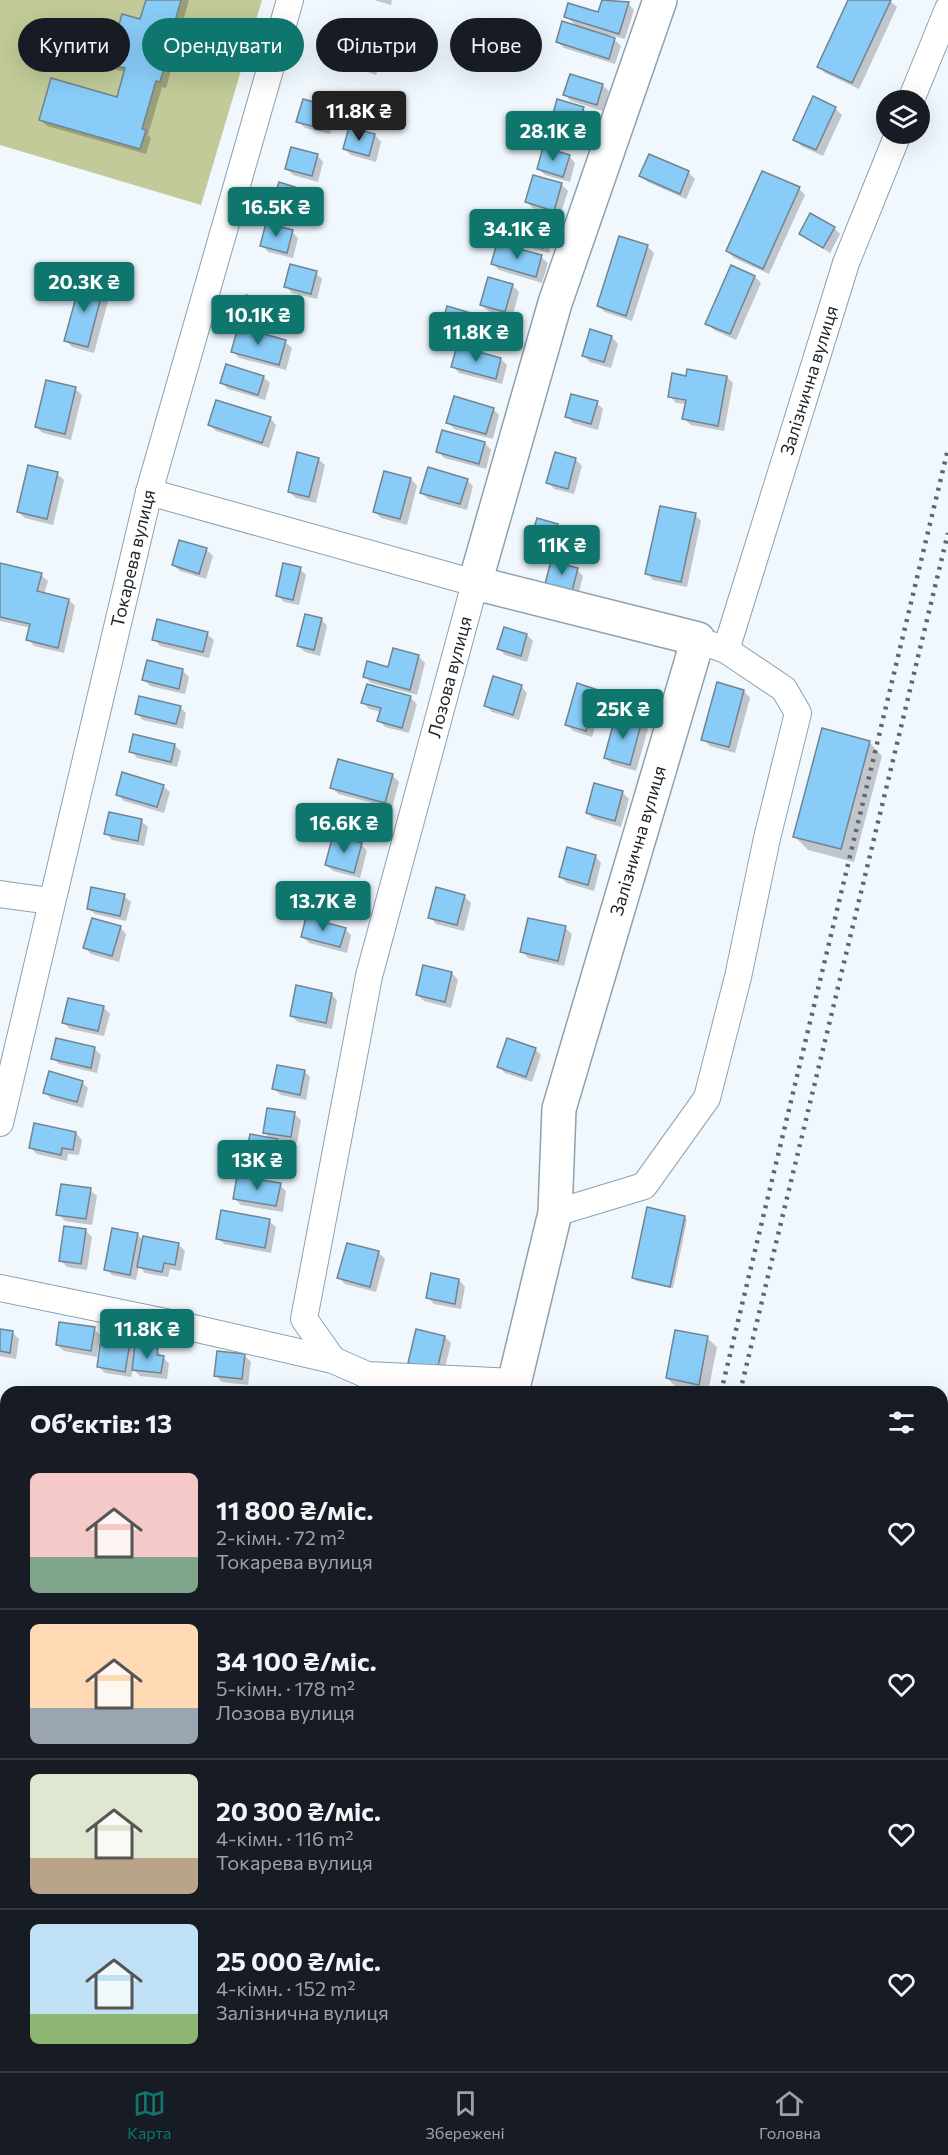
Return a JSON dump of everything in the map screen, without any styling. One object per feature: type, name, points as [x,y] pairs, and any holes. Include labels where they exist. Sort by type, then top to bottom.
[{"type":"main road","name":"Лозова вулиця","points":[[475,583],[555,303],[660,0]]},
{"type":"main road","points":[[475,583],[712,644]]},
{"type":"main road","name":"Залізнична вулиця","points":[[513,1386],[555,1213],[559,1109],[712,644]]},
{"type":"street","name":"Токарева вулиця","points":[[0,1123],[50,901],[149,492],[290,0]]},
{"type":"street","points":[[915,90],[948,9]]},
{"type":"street","name":"Залізнична вулиця","points":[[712,644],[846,263],[894,144]]},
{"type":"street","points":[[149,492],[475,583]]},
{"type":"street","name":"Лозова вулиця","points":[[333,1360],[304,1319],[306,1308],[369,976],[475,583]]},
{"type":"street","points":[[555,1213],[644,1186],[707,1098],[738,976],[767,838],[798,713],[784,689],[712,644]]},
{"type":"street","points":[[0,894],[50,901]]},
{"type":"street","points":[[0,1287],[333,1360],[364,1384],[463,1386]]},
{"type":"green space","points":[[0,0],[262,0],[257,18],[142,18],[142,72],[241,72],[201,205],[0,145]]},
{"type":"building","points":[[146,0],[181,0],[176,18],[142,18],[142,72],[163,72],[160,82],[156,81],[142,129],[146,130],[140,149],[39,120],[51,78],[117,97],[124,72],[130,72],[130,18],[121,18],[122,14],[140,19]]},
{"type":"building","points":[[602,0],[629,2],[619,34],[564,17],[568,3],[598,12]]},
{"type":"building","points":[[848,0],[891,0],[852,83],[817,67]]},
{"type":"building","points":[[562,21],[615,38],[609,59],[556,42]]},
{"type":"building","points":[[570,74],[603,84],[597,105],[563,95]]},
{"type":"building","points":[[813,96],[836,107],[816,150],[793,140]]},
{"type":"building","points":[[303,99],[329,106],[323,129],[296,122]]},
{"type":"building","points":[[557,99],[584,107],[577,129],[551,121]]},
{"type":"building","points":[[349,127],[375,134],[369,156],[343,149]]},
{"type":"building","points":[[291,147],[318,154],[312,176],[285,169]]},
{"type":"building","points":[[543,147],[570,155],[563,177],[537,169]]},
{"type":"building","points":[[649,154],[689,171],[680,194],[639,176]]},
{"type":"building","points":[[762,171],[800,187],[763,269],[726,251]]},
{"type":"building","points":[[533,175],[562,183],[554,211],[525,202]]},
{"type":"building","points":[[279,182],[317,194],[311,213],[273,201]]},
{"type":"building","points":[[810,213],[835,227],[823,248],[799,234]]},
{"type":"building","points":[[522,218],[549,225],[543,248],[516,240]]},
{"type":"building","points":[[266,223],[293,230],[287,253],[260,246]]},
{"type":"building","points":[[619,236],[648,245],[626,316],[597,306]]},
{"type":"building","points":[[497,243],[542,255],[536,277],[491,264]]},
{"type":"building","points":[[290,264],[317,271],[311,294],[284,287]]},
{"type":"building","points":[[731,265],[755,276],[730,334],[705,324]]},
{"type":"building","points":[[488,277],[513,284],[505,312],[480,305]]},
{"type":"building","points":[[81,279],[104,286],[88,347],[64,341]]},
{"type":"building","points":[[246,295],[273,302],[267,325],[240,318]]},
{"type":"building","points":[[447,306],[508,324],[502,345],[441,327]]},
{"type":"building","points":[[238,327],[286,340],[279,365],[231,352]]},
{"type":"building","points":[[590,329],[612,336],[604,362],[582,356]]},
{"type":"building","points":[[457,346],[501,358],[496,379],[451,367]]},
{"type":"building","points":[[226,364],[264,376],[258,395],[220,383]]},
{"type":"building","points":[[687,369],[727,376],[718,426],[682,419],[686,400],[668,397],[672,373],[686,376]]},
{"type":"building","points":[[46,380],[76,387],[65,434],[35,427]]},
{"type":"building","points":[[571,394],[598,401],[591,424],[565,417]]},
{"type":"building","points":[[454,396],[494,408],[486,434],[446,423]]},
{"type":"building","points":[[216,400],[271,417],[262,443],[208,425]]},
{"type":"building","points":[[442,430],[485,442],[479,464],[436,452]]},
{"type":"building","points":[[297,452],[319,458],[309,497],[288,492]]},
{"type":"building","points":[[555,452],[576,458],[568,489],[546,483]]},
{"type":"building","points":[[28,465],[58,472],[47,519],[17,512]]},
{"type":"building","points":[[428,467],[468,479],[460,504],[420,493]]},
{"type":"building","points":[[384,471],[411,478],[400,519],[373,512]]},
{"type":"building","points":[[660,506],[696,513],[681,582],[645,574]]},
{"type":"building","points":[[537,518],[558,524],[550,555],[528,548]]},
{"type":"building","points":[[179,540],[207,548],[199,574],[172,565]]},
{"type":"building","points":[[551,561],[578,568],[572,591],[545,584]]},
{"type":"building","points":[[0,563],[42,573],[37,591],[69,599],[58,648],[26,640],[30,624],[0,617]]},
{"type":"building","points":[[283,563],[301,567],[293,600],[276,596]]},
{"type":"building","points":[[305,614],[322,618],[314,650],[297,646]]},
{"type":"building","points":[[157,619],[208,632],[203,652],[152,640]]},
{"type":"building","points":[[504,627],[527,634],[521,656],[497,649]]},
{"type":"building","points":[[393,648],[419,655],[410,690],[363,677],[367,661],[388,667]]},
{"type":"building","points":[[147,660],[183,669],[179,689],[142,680]]},
{"type":"building","points":[[493,676],[522,685],[513,715],[484,706]]},
{"type":"building","points":[[717,682],[744,690],[729,747],[701,740]]},
{"type":"building","points":[[577,683],[598,690],[586,731],[565,725]]},
{"type":"building","points":[[367,684],[411,696],[402,728],[377,721],[381,708],[361,703]]},
{"type":"building","points":[[139,696],[181,706],[176,724],[135,714]]},
{"type":"building","points":[[616,714],[642,721],[630,765],[604,758]]},
{"type":"building","points":[[822,728],[870,741],[841,849],[793,837]]},
{"type":"building","points":[[133,734],[175,744],[171,762],[129,752]]},
{"type":"building","points":[[338,759],[393,774],[385,803],[330,788]]},
{"type":"building","points":[[122,772],[164,785],[157,807],[116,795]]},
{"type":"building","points":[[594,783],[623,791],[615,821],[586,813]]},
{"type":"building","points":[[109,812],[142,819],[138,841],[104,834]]},
{"type":"building","points":[[333,835],[362,843],[354,873],[325,865]]},
{"type":"building","points":[[567,847],[596,855],[588,885],[559,877]]},
{"type":"building","points":[[91,887],[125,894],[120,916],[87,909]]},
{"type":"building","points":[[436,887],[465,895],[457,925],[428,918]]},
{"type":"building","points":[[313,888],[345,895],[341,915],[308,908]]},
{"type":"building","points":[[306,917],[346,928],[340,947],[301,937]]},
{"type":"building","points":[[92,918],[121,926],[112,956],[83,948]]},
{"type":"building","points":[[528,918],[566,926],[558,961],[520,952]]},
{"type":"building","points":[[423,965],[452,972],[445,1002],[416,995]]},
{"type":"building","points":[[296,985],[332,993],[326,1023],[290,1016]]},
{"type":"building","points":[[68,998],[104,1006],[98,1031],[62,1023]]},
{"type":"building","points":[[56,1038],[95,1047],[91,1068],[51,1059]]},
{"type":"building","points":[[507,1038],[536,1048],[526,1077],[497,1067]]},
{"type":"building","points":[[277,1065],[305,1070],[300,1095],[272,1089]]},
{"type":"building","points":[[49,1071],[83,1081],[77,1102],[43,1093]]},
{"type":"building","points":[[267,1108],[295,1112],[291,1137],[263,1133]]},
{"type":"building","points":[[34,1123],[76,1132],[73,1150],[62,1148],[61,1155],[29,1148]]},
{"type":"building","points":[[250,1134],[278,1139],[273,1164],[245,1159]]},
{"type":"building","points":[[237,1176],[281,1183],[276,1206],[233,1199]]},
{"type":"building","points":[[61,1184],[91,1188],[86,1219],[56,1215]]},
{"type":"building","points":[[647,1207],[685,1216],[670,1287],[632,1278]]},
{"type":"building","points":[[221,1210],[270,1219],[265,1248],[216,1239]]},
{"type":"building","points":[[64,1226],[86,1229],[81,1264],[59,1261]]},
{"type":"building","points":[[112,1228],[138,1233],[130,1275],[104,1270]]},
{"type":"building","points":[[143,1236],[179,1243],[175,1265],[164,1263],[162,1272],[137,1267]]},
{"type":"building","points":[[347,1243],[379,1251],[370,1287],[337,1278]]},
{"type":"building","points":[[431,1273],[459,1279],[455,1304],[426,1298]]},
{"type":"building","points":[[59,1322],[95,1327],[91,1351],[56,1345]]},
{"type":"building","points":[[0,1329],[13,1331],[10,1353],[0,1351]]},
{"type":"building","points":[[416,1329],[445,1336],[437,1370],[408,1363]]},
{"type":"building","points":[[675,1330],[708,1336],[699,1385],[666,1378]]},
{"type":"building","points":[[101,1338],[130,1343],[125,1372],[97,1367]]},
{"type":"building","points":[[135,1345],[158,1348],[157,1355],[164,1356],[161,1373],[132,1370]]},
{"type":"building","points":[[217,1351],[245,1354],[242,1379],[214,1376]]},
{"type":"railway","points":[[722,1386],[948,449]]},
{"type":"railway","points":[[741,1386],[948,533]]}]
